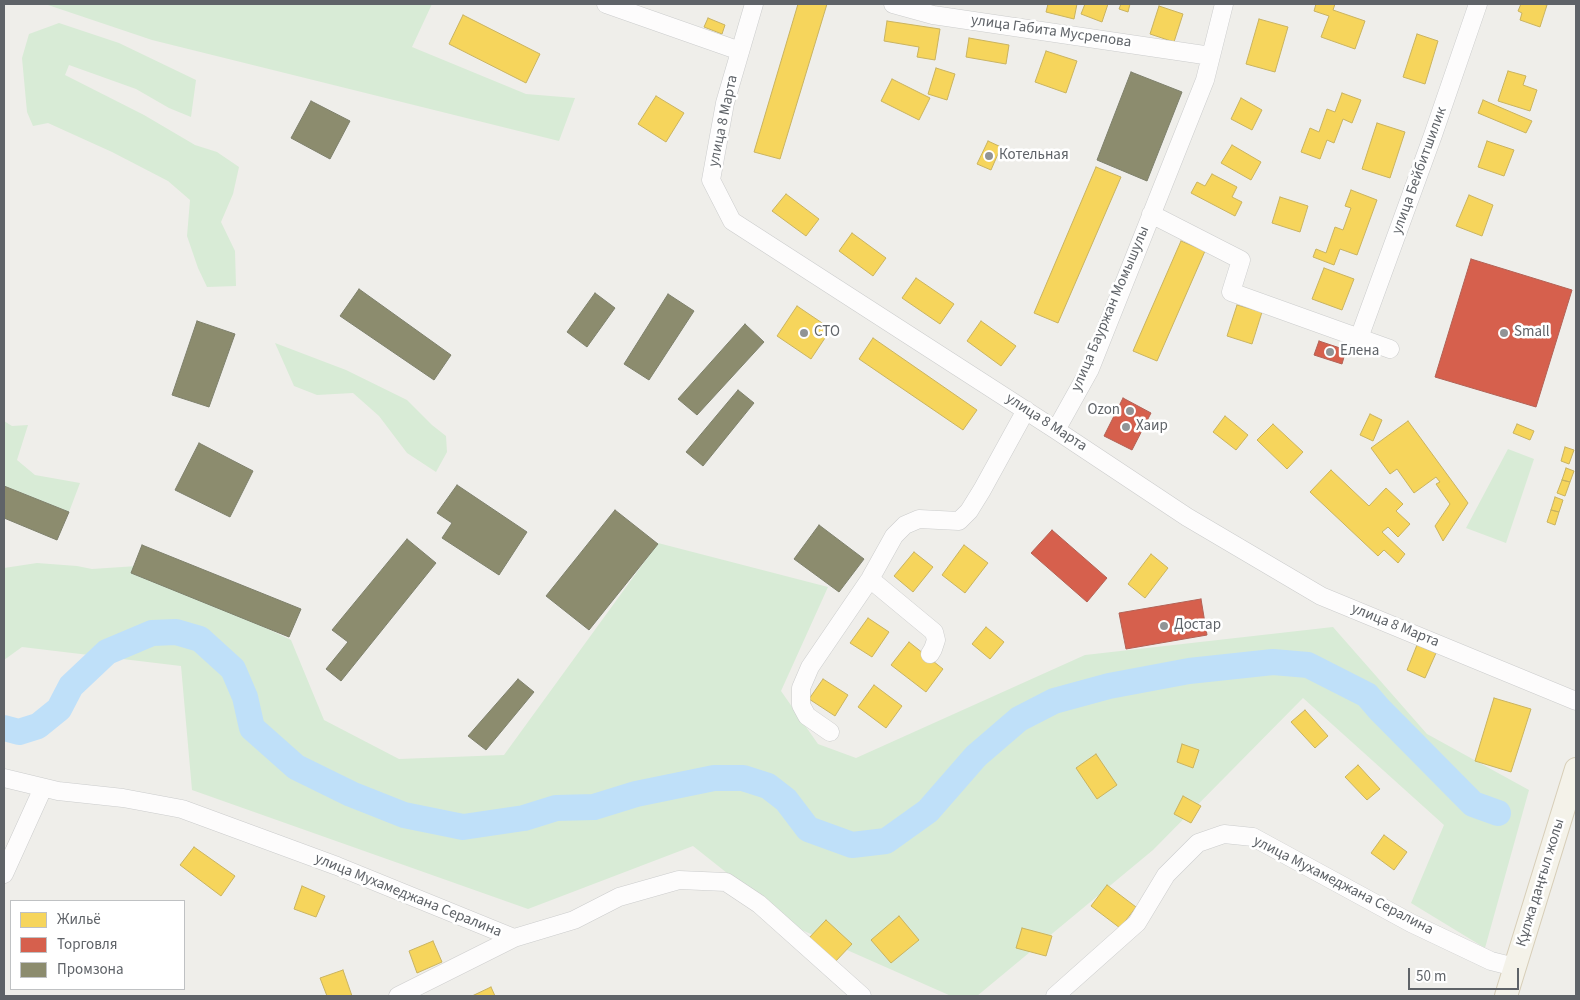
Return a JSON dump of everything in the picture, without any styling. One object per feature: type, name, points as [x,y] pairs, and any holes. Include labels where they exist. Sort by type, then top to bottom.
[{"type":"main road","name":"Құлжа даңғыл жолы","points":[[1506,996],[1576,769]]},
{"type":"street","points":[[606,4],[740,51]]},
{"type":"street","name":"улица 8 Марта","points":[[754,4],[724,103],[711,180],[732,221],[1026,410],[1187,517],[1321,596],[1576,701]]},
{"type":"street","name":"улица Габита Мусрепова","points":[[893,4],[933,15],[1211,56]]},
{"type":"street","name":"улица Бауржан Момышулы","points":[[1056,430],[1090,369],[1205,80],[1224,4]]},
{"type":"street","name":"улица Бейбитшилик","points":[[1359,338],[1433,135],[1478,4]]},
{"type":"street","name":"улица Бауржан Момышулы","points":[[1151,214],[1241,260],[1231,292],[1390,350]]},
{"type":"street","points":[[830,732],[807,716],[801,705],[800,688],[810,667],[870,579],[894,536],[906,524],[919,519],[959,521],[969,511],[1026,410]]},
{"type":"street","points":[[870,579],[934,632],[936,640],[930,654]]},
{"type":"street","name":"улица Мухамеджана Сералина","points":[[4,778],[58,792],[123,798],[182,809],[337,866],[514,938],[574,920],[619,897],[679,880],[726,882],[760,904],[862,996]]},
{"type":"street","points":[[4,874],[43,788]]},
{"type":"street","name":"улица Мухамеджана Сералина","points":[[1055,996],[1136,923],[1166,875],[1198,843],[1224,834],[1253,837],[1411,923],[1491,961],[1515,968]]},
{"type":"street","points":[[398,996],[514,938]]},
{"type":"green space","points":[[45,4],[432,4],[412,47],[526,94],[575,98],[559,141],[152,40]]},
{"type":"green space","points":[[59,23],[119,43],[196,80],[191,117],[169,108],[136,89],[69,65],[65,75],[144,115],[195,145],[217,152],[239,167],[233,194],[221,222],[235,251],[236,286],[207,287],[187,236],[190,200],[168,181],[112,152],[48,123],[33,126],[27,112],[22,58],[29,34]]},
{"type":"green space","points":[[275,343],[346,370],[407,400],[446,436],[447,452],[436,472],[407,453],[379,416],[353,393],[317,395],[294,386]]},
{"type":"green space","points":[[4,421],[12,426],[28,425],[17,460],[35,475],[80,483],[69,512],[4,486]]},
{"type":"green space","points":[[1508,449],[1534,459],[1506,543],[1466,528]]},
{"type":"green space","points":[[658,543],[828,587],[781,691],[818,744],[856,758],[1085,655],[1333,627],[1427,734],[1529,790],[1485,948],[1411,903],[1444,825],[1303,698],[1153,850],[977,996],[951,996],[795,927],[693,846],[528,909],[192,790],[181,666],[22,647],[4,660],[4,568],[37,563],[92,569],[137,566],[291,640],[324,720],[399,759],[504,755]]},
{"type":"building: Жильё","points":[[798,4],[827,4],[780,159],[754,152]]},
{"type":"building: Жильё","points":[[1048,4],[1077,4],[1074,19],[1046,12]]},
{"type":"building: Жильё","points":[[1085,4],[1108,4],[1102,22],[1081,14]]},
{"type":"building: Жильё","points":[[1121,4],[1130,4],[1128,12],[1119,9]]},
{"type":"building: Жильё","points":[[1316,4],[1335,4],[1333,10],[1365,21],[1355,49],[1321,37],[1329,16],[1314,11]]},
{"type":"building: Жильё","points":[[1521,4],[1547,5],[1540,27],[1520,20],[1522,13],[1518,11]]},
{"type":"building: Жильё","points":[[1159,6],[1183,14],[1174,42],[1150,34]]},
{"type":"building: Жильё","points":[[463,15],[540,54],[526,83],[449,44]]},
{"type":"building: Жильё","points":[[708,18],[725,25],[722,34],[704,27]]},
{"type":"building: Жильё","points":[[1259,19],[1288,27],[1275,72],[1246,64]]},
{"type":"building: Жильё","points":[[887,21],[940,29],[935,60],[917,57],[919,47],[884,41]]},
{"type":"building: Жильё","points":[[1417,34],[1438,41],[1425,84],[1403,77]]},
{"type":"building: Жильё","points":[[969,38],[1009,45],[1006,64],[966,57]]},
{"type":"building: Жильё","points":[[1046,51],[1077,61],[1066,93],[1035,82]]},
{"type":"building: Жильё","points":[[936,68],[955,74],[947,100],[928,94]]},
{"type":"building: Жильё","points":[[1508,71],[1526,76],[1523,85],[1537,90],[1530,111],[1498,101]]},
{"type":"building: Жильё","points":[[892,79],[930,98],[919,120],[881,101]]},
{"type":"building: Жильё","points":[[1342,93],[1361,100],[1352,123],[1343,119],[1334,143],[1327,140],[1320,159],[1301,152],[1310,128],[1319,132],[1327,109],[1335,112]]},
{"type":"building: Жильё","points":[[656,96],[684,113],[666,142],[638,124]]},
{"type":"building: Жильё","points":[[1241,98],[1262,110],[1252,130],[1231,119]]},
{"type":"building: Жильё","points":[[1483,100],[1532,121],[1526,133],[1478,113]]},
{"type":"building: Жильё","points":[[1377,123],[1405,132],[1390,178],[1362,169]]},
{"type":"building: Жильё","name":"Котельная","points":[[988,141],[1001,147],[991,170],[977,164]]},
{"type":"building: Жильё","points":[[1487,141],[1514,150],[1504,176],[1478,167]]},
{"type":"building: Жильё","points":[[1232,145],[1261,162],[1251,180],[1221,163]]},
{"type":"building: Жильё","points":[[1096,167],[1121,177],[1058,323],[1034,313]]},
{"type":"building: Жильё","points":[[1212,174],[1237,187],[1232,197],[1242,202],[1235,216],[1191,193],[1197,182],[1205,186]]},
{"type":"building: Жильё","points":[[1351,190],[1377,200],[1357,255],[1340,249],[1334,265],[1313,257],[1316,249],[1326,253],[1335,227],[1343,230],[1351,208],[1345,206]]},
{"type":"building: Жильё","points":[[786,194],[819,219],[806,236],[772,211]]},
{"type":"building: Жильё","points":[[1469,195],[1493,205],[1482,236],[1456,226]]},
{"type":"building: Жильё","points":[[1280,197],[1308,206],[1300,232],[1272,223]]},
{"type":"building: Жильё","points":[[852,233],[886,258],[873,276],[839,251]]},
{"type":"building: Жильё","points":[[1181,241],[1205,251],[1157,361],[1133,351]]},
{"type":"building: Жильё","points":[[1324,268],[1354,279],[1342,310],[1312,299]]},
{"type":"building: Жильё","points":[[916,278],[954,304],[940,324],[902,298]]},
{"type":"building: Жильё","points":[[1237,305],[1262,312],[1252,344],[1227,336]]},
{"type":"building: Жильё","name":"СТО","points":[[797,306],[831,329],[811,359],[777,336]]},
{"type":"building: Жильё","points":[[981,321],[1016,346],[1001,366],[967,341]]},
{"type":"building: Жильё","points":[[873,338],[977,410],[963,430],[859,359]]},
{"type":"building: Жильё","points":[[1370,414],[1382,420],[1373,441],[1360,435]]},
{"type":"building: Жильё","points":[[1225,416],[1248,435],[1236,450],[1213,432]]},
{"type":"building: Жильё","points":[[1408,421],[1468,503],[1443,541],[1435,526],[1450,504],[1436,484],[1440,482],[1436,477],[1414,493],[1397,469],[1390,474],[1371,448]]},
{"type":"building: Жильё","points":[[1273,424],[1303,452],[1287,469],[1257,440]]},
{"type":"building: Жильё","points":[[1517,424],[1534,431],[1530,440],[1513,433]]},
{"type":"building: Жильё","points":[[1565,447],[1574,450],[1569,464],[1561,461]]},
{"type":"building: Жильё","points":[[1566,468],[1574,471],[1570,482],[1562,480]]},
{"type":"building: Жильё","points":[[1331,470],[1369,506],[1386,488],[1403,504],[1396,511],[1410,524],[1398,537],[1388,527],[1382,532],[1405,554],[1398,563],[1384,550],[1378,556],[1310,492]]},
{"type":"building: Жильё","points":[[1562,480],[1570,482],[1565,496],[1557,493]]},
{"type":"building: Жильё","points":[[1555,497],[1563,500],[1559,512],[1551,510]]},
{"type":"building: Жильё","points":[[1551,510],[1559,512],[1555,525],[1547,522]]},
{"type":"building: Жильё","points":[[964,545],[988,563],[965,593],[942,575]]},
{"type":"building: Жильё","points":[[914,552],[933,567],[913,592],[894,576]]},
{"type":"building: Жильё","points":[[1151,554],[1168,568],[1145,598],[1128,584]]},
{"type":"building: Жильё","points":[[868,618],[889,632],[872,657],[850,643]]},
{"type":"building: Жильё","points":[[986,627],[1004,642],[990,659],[972,644]]},
{"type":"building: Жильё","points":[[909,642],[943,669],[926,692],[891,665]]},
{"type":"building: Жильё","points":[[1417,645],[1436,653],[1425,678],[1407,670]]},
{"type":"building: Жильё","points":[[823,679],[848,695],[835,716],[809,699]]},
{"type":"building: Жильё","points":[[874,685],[902,706],[886,728],[858,707]]},
{"type":"building: Жильё","points":[[1494,698],[1531,709],[1511,772],[1475,761]]},
{"type":"building: Жильё","points":[[1305,710],[1328,736],[1315,748],[1291,722]]},
{"type":"building: Жильё","points":[[1182,744],[1199,750],[1193,768],[1177,762]]},
{"type":"building: Жильё","points":[[1096,754],[1117,785],[1097,799],[1076,768]]},
{"type":"building: Жильё","points":[[1358,765],[1380,789],[1367,800],[1345,777]]},
{"type":"building: Жильё","points":[[1183,796],[1201,806],[1191,823],[1174,814]]},
{"type":"building: Жильё","points":[[1384,835],[1407,852],[1394,870],[1371,853]]},
{"type":"building: Жильё","points":[[194,847],[235,876],[221,896],[180,865]]},
{"type":"building: Жильё","points":[[1107,885],[1136,907],[1120,928],[1091,906]]},
{"type":"building: Жильё","points":[[302,886],[325,896],[316,917],[294,909]]},
{"type":"building: Жильё","points":[[899,916],[919,940],[891,963],[871,940]]},
{"type":"building: Жильё","points":[[826,920],[852,944],[834,963],[808,939]]},
{"type":"building: Жильё","points":[[1022,928],[1052,936],[1046,956],[1016,948]]},
{"type":"building: Жильё","points":[[433,941],[442,962],[417,973],[409,951]]},
{"type":"building: Жильё","points":[[343,970],[352,996],[327,996],[320,978]]},
{"type":"building: Жильё","points":[[491,987],[495,996],[472,996]]},
{"type":"building: Торговля","name":"Small","points":[[1471,259],[1572,290],[1536,407],[1435,377]]},
{"type":"building: Торговля","name":"Елена","points":[[1319,341],[1346,350],[1342,364],[1314,355]]},
{"type":"building: Торговля","name":"Хаир","points":[[1123,398],[1151,413],[1132,450],[1104,436]]},
{"type":"building: Торговля","points":[[1052,530],[1107,578],[1087,602],[1031,553]]},
{"type":"building: Торговля","name":"Достар","points":[[1201,599],[1207,635],[1126,649],[1119,613]]},
{"type":"building: Промзона","points":[[1131,72],[1182,92],[1147,181],[1097,160]]},
{"type":"building: Промзона","points":[[311,101],[350,121],[330,159],[291,138]]},
{"type":"building: Промзона","points":[[359,289],[451,355],[434,380],[340,316]]},
{"type":"building: Промзона","points":[[595,293],[615,308],[587,347],[567,332]]},
{"type":"building: Промзона","points":[[668,294],[694,311],[649,380],[624,364]]},
{"type":"building: Промзона","points":[[197,321],[235,334],[209,407],[172,395]]},
{"type":"building: Промзона","points":[[745,324],[764,342],[697,415],[678,399]]},
{"type":"building: Промзона","points":[[738,390],[754,403],[703,466],[686,452]]},
{"type":"building: Промзона","points":[[199,443],[253,471],[230,517],[175,490]]},
{"type":"building: Промзона","points":[[457,485],[527,532],[499,575],[442,538],[452,523],[437,513]]},
{"type":"building: Промзона","points":[[4,486],[69,512],[57,540],[4,518]]},
{"type":"building: Промзона","points":[[615,510],[658,544],[589,630],[546,596]]},
{"type":"building: Промзона","points":[[819,525],[864,559],[839,592],[794,559]]},
{"type":"building: Промзона","points":[[407,539],[436,563],[341,681],[326,669],[348,642],[332,630]]},
{"type":"building: Промзона","points":[[142,545],[301,609],[289,637],[131,573]]},
{"type":"building: Промзона","points":[[518,679],[534,692],[486,750],[468,736]]},
{"type":"waterway","points":[[4,728],[19,732],[38,726],[59,709],[71,686],[107,652],[152,633],[176,632],[200,639],[233,669],[245,697],[252,728],[296,767],[351,794],[404,815],[463,827],[524,818],[556,808],[594,807],[636,794],[714,778],[743,778],[768,786],[786,800],[808,829],[852,845],[886,841],[928,811],[976,756],[1019,719],[1054,701],[1109,686],[1189,671],[1273,662],[1308,665],[1367,695],[1473,804],[1498,813]]},
{"type":"place","name":"Котельная","points":[[989,156]]},
{"type":"place","name":"СТО","points":[[804,333]]},
{"type":"place","name":"Small","points":[[1504,333]]},
{"type":"place","name":"Елена","points":[[1330,352]]},
{"type":"place","name":"Ozon","points":[[1130,411]]},
{"type":"place","name":"Хаир","points":[[1126,427]]},
{"type":"place","name":"Достар","points":[[1164,626]]}]
